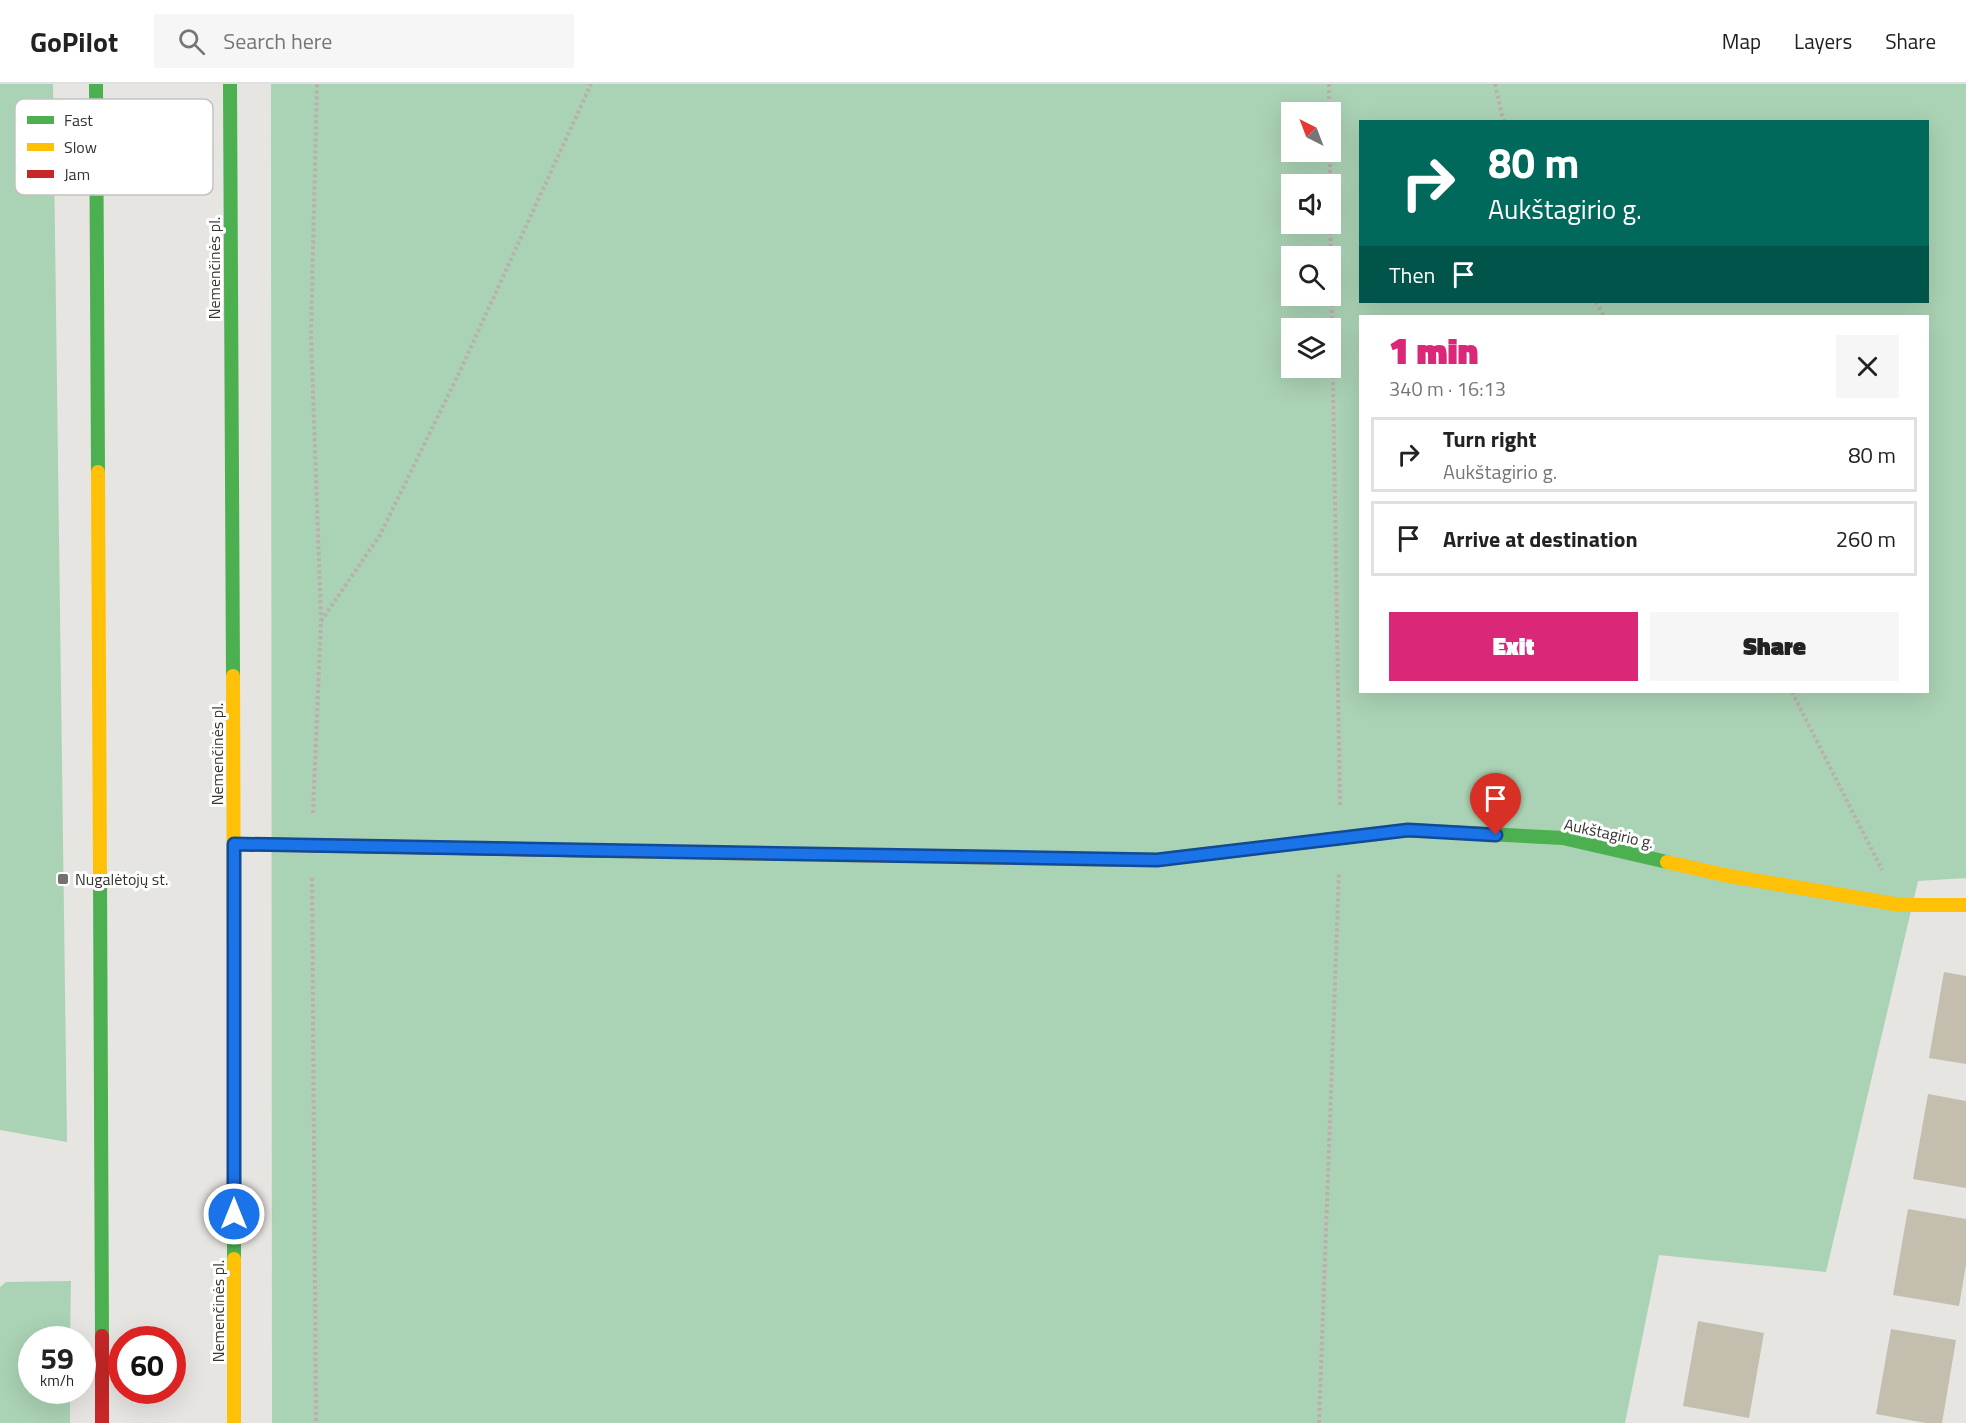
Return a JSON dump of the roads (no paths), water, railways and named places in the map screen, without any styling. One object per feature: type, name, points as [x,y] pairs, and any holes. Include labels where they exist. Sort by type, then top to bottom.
[{"type":"main road","points":[[96,84],[96,99]]},
{"type":"main road","name":"Nemenčinės pl.","points":[[230,84],[234,1423]]},
{"type":"main road","points":[[96,195],[102,1423]]},
{"type":"main road","name":"Aukštagirio g.","points":[[234,844],[1157,860],[1408,830],[1563,838],[1724,875],[1900,905],[1966,905]]},
{"type":"place","name":"Nugalėtojų st.","points":[[63,879]]}]
